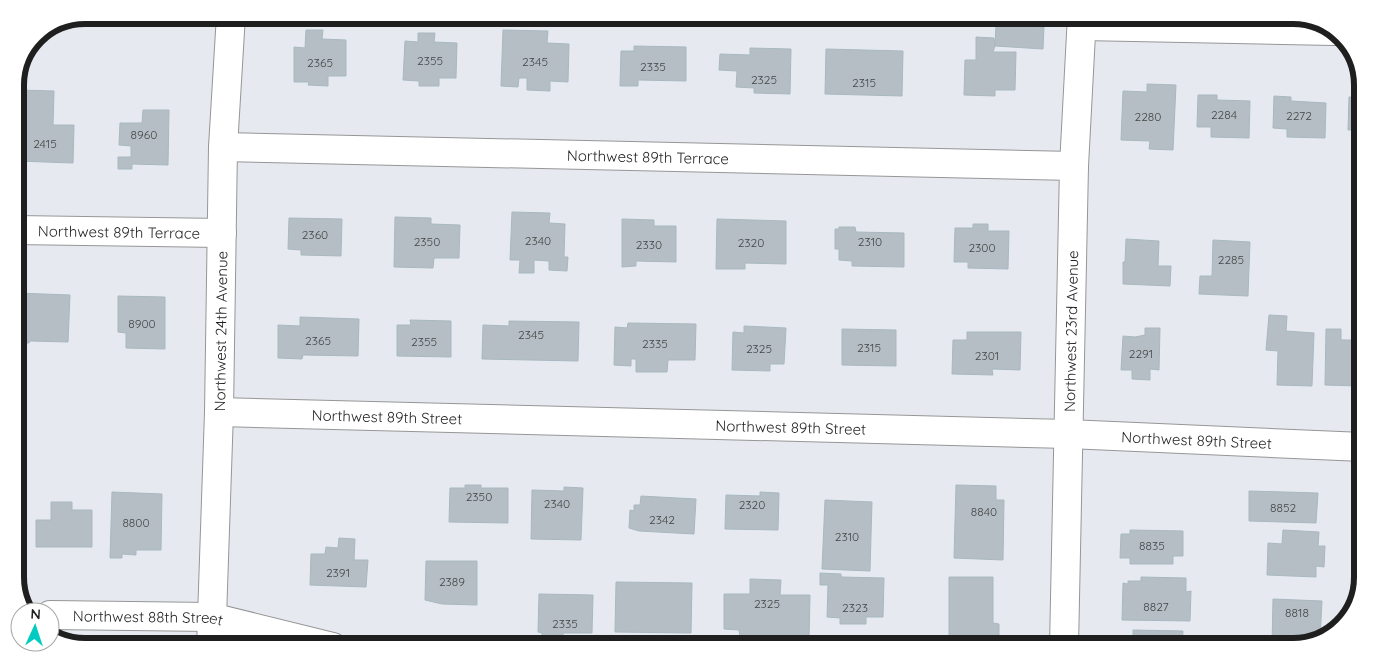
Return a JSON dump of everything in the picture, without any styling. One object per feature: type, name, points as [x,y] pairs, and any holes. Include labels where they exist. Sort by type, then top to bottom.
[{"type":"street","name":"Northwest 24th Avenue","points":[[212,638],[219,412],[223,147],[230,24]]},
{"type":"street","name":"Northwest 23rd Avenue","points":[[1064,638],[1074,166],[1082,24]]},
{"type":"street","points":[[1151,24],[1323,32]]},
{"type":"street","name":"Northwest 89th Terrace","points":[[223,147],[1074,166]]},
{"type":"street","name":"Northwest 89th Terrace","points":[[24,230],[222,233]]},
{"type":"street","name":"Northwest 89th Street","points":[[219,412],[1068,434],[1354,447]]},
{"type":"street","name":"Northwest 88th Street","points":[[60,615],[211,617],[296,638]]},
{"type":"building","points":[[996,25],[1044,27],[1043,49],[995,46]]},
{"type":"building","points":[[306,30],[323,30],[322,39],[346,40],[346,76],[328,76],[328,86],[308,85],[309,82],[294,82],[294,47],[305,48]]},
{"type":"building","points":[[503,30],[548,31],[547,43],[569,44],[568,82],[550,81],[550,91],[527,90],[527,78],[519,78],[518,87],[501,86]]},
{"type":"building","points":[[418,33],[435,33],[434,42],[457,43],[456,78],[439,78],[439,86],[419,86],[419,81],[403,80],[405,41],[418,42]]},
{"type":"building","points":[[976,37],[994,38],[995,46],[993,52],[1016,52],[1015,90],[995,90],[995,96],[964,95],[965,60],[976,60]]},
{"type":"building","points":[[634,46],[686,47],[686,81],[638,80],[638,86],[620,86],[621,51],[634,51]]},
{"type":"building","points":[[750,48],[791,49],[790,94],[754,93],[754,88],[736,87],[737,71],[719,70],[720,54],[750,55]]},
{"type":"building","points":[[826,49],[903,51],[902,96],[825,94]]},
{"type":"building","points":[[1147,84],[1176,85],[1173,150],[1149,149],[1150,141],[1121,140],[1123,91],[1147,92]]},
{"type":"building","points":[[24,90],[54,91],[53,125],[74,125],[73,163],[24,161]]},
{"type":"building","points":[[1198,95],[1217,95],[1217,100],[1250,101],[1249,138],[1211,137],[1211,127],[1197,127]]},
{"type":"building","points":[[1274,96],[1291,97],[1291,101],[1326,103],[1325,138],[1287,137],[1287,129],[1273,128]]},
{"type":"building","points":[[1349,97],[1354,97],[1354,130],[1348,130]]},
{"type":"building","points":[[143,110],[169,110],[168,165],[132,164],[132,169],[118,169],[118,157],[131,157],[131,146],[119,145],[120,123],[142,123]]},
{"type":"building","points":[[512,212],[550,213],[549,223],[565,224],[564,257],[568,257],[567,271],[549,270],[549,261],[534,260],[534,273],[519,273],[520,260],[510,260]]},
{"type":"building","points":[[395,217],[431,218],[431,224],[460,225],[459,258],[434,258],[433,268],[394,267]]},
{"type":"building","points":[[289,218],[342,219],[341,256],[301,255],[301,250],[288,249]]},
{"type":"building","points":[[622,219],[654,220],[654,226],[676,226],[676,262],[636,261],[636,266],[622,267]]},
{"type":"building","points":[[717,219],[786,221],[786,264],[745,263],[745,269],[716,269]]},
{"type":"building","points":[[973,224],[988,224],[988,231],[1009,231],[1008,269],[968,268],[968,262],[954,262],[955,228],[973,228]]},
{"type":"building","points":[[839,227],[855,227],[856,232],[904,233],[904,267],[852,266],[852,261],[839,260],[839,249],[835,249],[835,229],[839,229]]},
{"type":"building","points":[[1126,239],[1159,241],[1158,266],[1171,266],[1170,286],[1123,284]]},
{"type":"building","points":[[1213,240],[1250,242],[1248,296],[1199,294],[1200,276],[1212,276]]},
{"type":"building","points":[[24,293],[70,295],[68,342],[30,341],[29,343],[24,343]]},
{"type":"building","points":[[118,296],[165,297],[165,349],[126,348],[126,333],[118,332]]},
{"type":"building","points":[[1269,315],[1287,316],[1286,331],[1314,333],[1312,386],[1277,385],[1278,351],[1266,350]]},
{"type":"building","points":[[300,317],[359,319],[358,356],[303,355],[302,359],[278,358],[278,325],[300,326]]},
{"type":"building","points":[[410,320],[451,321],[451,357],[397,356],[397,325],[411,325]]},
{"type":"building","points":[[509,321],[579,322],[578,361],[482,359],[483,325],[509,326]]},
{"type":"building","points":[[628,323],[696,324],[695,360],[668,360],[667,372],[636,372],[636,359],[631,359],[631,366],[614,365],[615,327],[627,328]]},
{"type":"building","points":[[744,326],[786,328],[784,364],[770,364],[770,371],[732,370],[733,332],[744,333]]},
{"type":"building","points":[[1145,328],[1160,328],[1159,370],[1150,369],[1150,380],[1132,379],[1132,370],[1121,370],[1123,336],[1135,337],[1145,335]]},
{"type":"building","points":[[842,329],[896,330],[896,366],[842,365]]},
{"type":"building","points":[[1326,329],[1341,329],[1341,340],[1354,340],[1354,386],[1325,385]]},
{"type":"building","points":[[967,332],[1021,332],[1020,370],[992,369],[993,375],[952,374],[953,340],[967,340]]},
{"type":"building","points":[[465,485],[481,485],[481,488],[508,488],[508,523],[449,522],[450,488],[465,488]]},
{"type":"building","points":[[956,485],[996,486],[996,500],[1004,500],[1003,560],[954,558]]},
{"type":"building","points":[[564,487],[583,488],[581,540],[531,539],[532,490],[564,491]]},
{"type":"building","points":[[1249,491],[1318,493],[1316,523],[1249,521]]},
{"type":"building","points":[[112,492],[162,494],[161,550],[136,550],[136,555],[122,554],[122,558],[110,558]]},
{"type":"building","points":[[760,492],[779,493],[778,530],[725,529],[726,495],[760,496]]},
{"type":"building","points":[[641,496],[696,499],[694,534],[639,531],[629,528],[630,510],[634,511],[634,505],[640,505]]},
{"type":"building","points":[[825,500],[872,502],[870,571],[822,569]]},
{"type":"building","points":[[51,502],[72,502],[72,510],[92,510],[92,547],[36,547],[36,520],[51,520]]},
{"type":"building","points":[[1130,530],[1183,531],[1183,556],[1173,556],[1173,564],[1130,564],[1130,558],[1120,558],[1121,534],[1130,534]]},
{"type":"building","points":[[1283,530],[1319,532],[1318,546],[1325,546],[1324,567],[1316,566],[1316,577],[1267,575],[1268,543],[1282,544]]},
{"type":"building","points":[[339,538],[355,539],[354,560],[368,560],[366,587],[310,585],[311,554],[325,554],[326,547],[338,548]]},
{"type":"building","points":[[426,561],[477,561],[477,605],[442,604],[425,600]]},
{"type":"building","points":[[820,573],[841,574],[841,577],[884,578],[883,617],[866,617],[866,624],[840,624],[840,618],[827,617],[828,585],[820,585]]},
{"type":"building","points":[[949,577],[993,577],[993,623],[999,624],[999,638],[949,638]]},
{"type":"building","points":[[1141,577],[1186,578],[1186,592],[1191,591],[1190,621],[1122,620],[1123,583],[1128,584],[1128,581],[1141,581]]},
{"type":"building","points":[[750,579],[781,580],[780,595],[810,595],[809,638],[740,637],[739,630],[724,629],[724,594],[750,594]]},
{"type":"building","points":[[616,582],[692,583],[691,633],[615,632]]},
{"type":"building","points":[[539,594],[593,595],[592,633],[563,633],[563,636],[542,636],[542,633],[538,632]]},
{"type":"building","points":[[1273,599],[1322,601],[1320,632],[1301,638],[1272,638]]},
{"type":"building","points":[[1133,630],[1183,631],[1183,638],[1133,638]]}]
